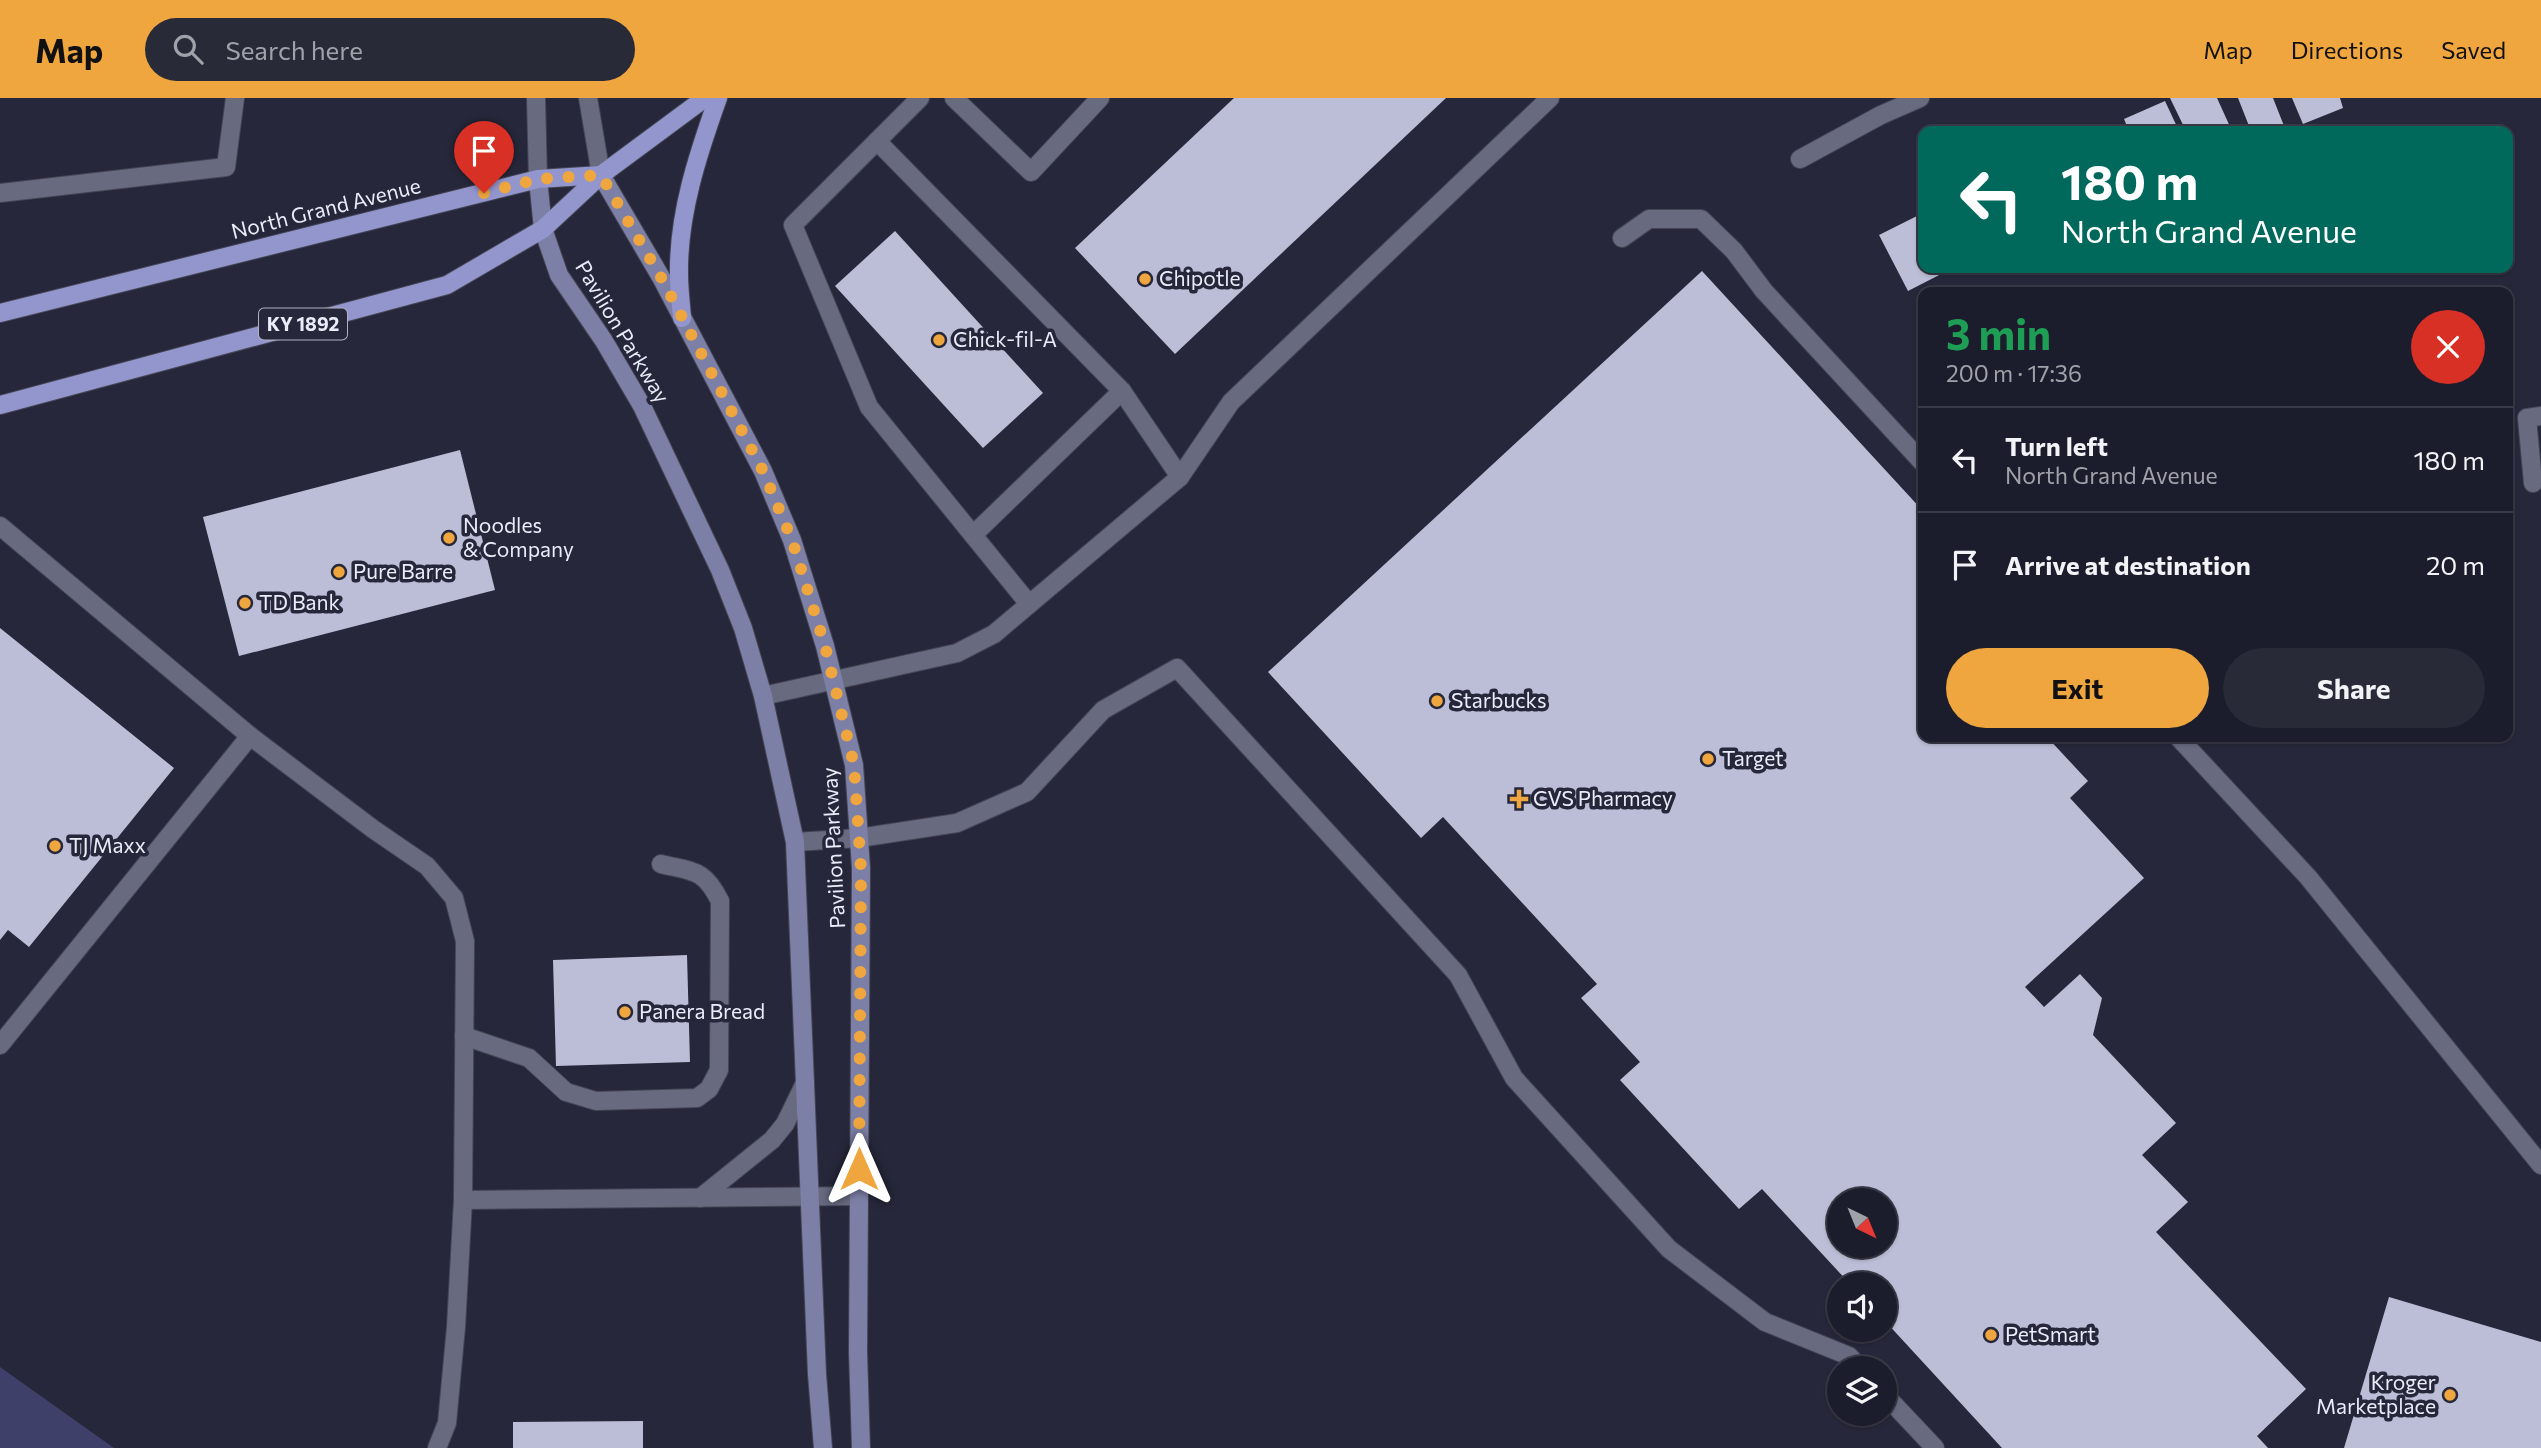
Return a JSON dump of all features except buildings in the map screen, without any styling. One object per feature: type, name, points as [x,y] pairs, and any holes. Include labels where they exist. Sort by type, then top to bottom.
[{"type":"main road","name":"KY 1892","points":[[0,405],[447,285],[544,229],[601,175],[705,98]]},
{"type":"main road","points":[[682,318],[678,272],[684,220],[696,159],[718,98]]},
{"type":"main road","name":"North Grand Avenue","points":[[0,313],[538,179],[601,175]]},
{"type":"main road","name":"Pavilion Parkway","points":[[601,175],[682,318],[773,494],[792,540],[834,679],[854,765],[861,869],[858,1352],[861,1448]]},
{"type":"main road","name":"Pavilion Parkway","points":[[538,179],[544,229],[559,275],[604,341],[642,406],[720,570],[743,628],[763,696],[795,842],[817,1374],[823,1448]]},
{"type":"street","points":[[0,193],[226,167],[235,98]]},
{"type":"street","points":[[536,98],[538,179]]},
{"type":"street","points":[[588,98],[601,175]]},
{"type":"street","points":[[920,98],[793,225],[869,407],[1029,604]]},
{"type":"street","points":[[954,98],[1031,172],[1100,98]]},
{"type":"street","points":[[763,696],[957,653],[994,634],[1180,477],[1231,402],[1550,98]]},
{"type":"street","points":[[1800,159],[1881,115],[1920,98]]},
{"type":"street","points":[[877,141],[1122,391],[1180,477]]},
{"type":"street","points":[[1622,237],[1649,219],[1701,219],[1734,251],[1763,291],[1918,458]]},
{"type":"street","points":[[972,535],[1122,391]]},
{"type":"street","points":[[2532,483],[2534,417]]},
{"type":"street","points":[[0,526],[250,736],[373,829],[427,866],[454,898],[465,941],[463,1200],[447,1423],[437,1448]]},
{"type":"street","points":[[795,842],[859,838],[957,823],[1027,792],[1103,710],[1177,668],[1458,975],[1514,1079],[1669,1248],[1765,1322],[1849,1356]]},
{"type":"street","points":[[0,1045],[250,736]]},
{"type":"street","points":[[2183,742],[2308,877],[2541,1165]]},
{"type":"street","points":[[464,1036],[529,1058],[566,1092],[596,1101],[697,1098],[709,1089],[719,1070],[720,901],[711,884],[700,873],[661,864]]},
{"type":"street","points":[[700,1198],[772,1140],[785,1124],[805,1083]]},
{"type":"street","points":[[463,1200],[859,1196]]},
{"type":"street","points":[[1897,1408],[1935,1448]]},
{"type":"shaded area","points":[[0,1367],[114,1448],[0,1448]]},
{"type":"place","name":"Chipotle","points":[[1145,279]]},
{"type":"place","name":"Chick-fil-A","points":[[939,340]]},
{"type":"place","name":"Noodles & Company","points":[[449,538]]},
{"type":"place","name":"Pure Barre","points":[[339,572]]},
{"type":"place","name":"TD Bank","points":[[245,603]]},
{"type":"place","name":"Starbucks","points":[[1437,701]]},
{"type":"place","name":"Target","points":[[1708,759]]},
{"type":"place","name":"CVS Pharmacy","points":[[1519,799]]},
{"type":"place","name":"TJ Maxx","points":[[55,846]]},
{"type":"place","name":"Panera Bread","points":[[625,1012]]},
{"type":"place","name":"PetSmart","points":[[1991,1335]]},
{"type":"place","name":"Kroger Marketplace","points":[[2450,1395]]},
{"type":"route","points":[[484,193],[538,179],[601,175],[662,279],[763,471],[792,540],[825,646],[854,765],[861,869],[859,1169]]}]
